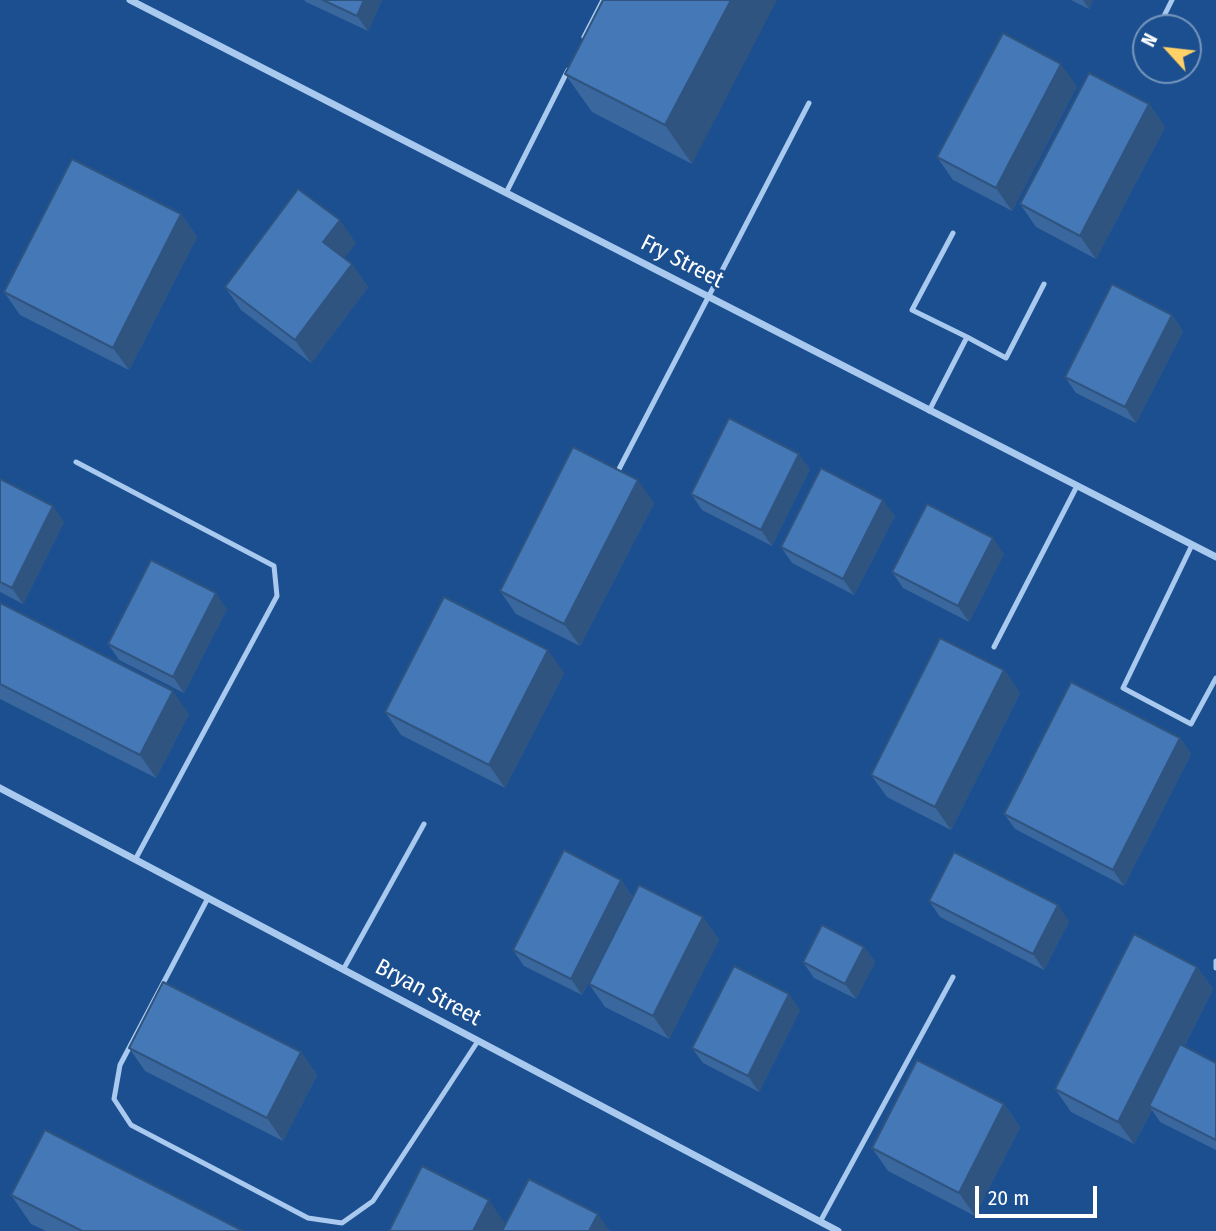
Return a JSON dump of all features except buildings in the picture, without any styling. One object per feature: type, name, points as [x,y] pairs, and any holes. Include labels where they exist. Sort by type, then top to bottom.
[{"type":"street","name":"Fry Street","points":[[130,0],[1216,557]]},
{"type":"street","name":"Bryan Street","points":[[0,788],[838,1231]]},
{"type":"lane","points":[[578,49],[603,0]]},
{"type":"lane","points":[[506,193],[572,61]]},
{"type":"lane","points":[[618,471],[809,103]]},
{"type":"lane","points":[[953,233],[912,310],[1006,358],[1044,284]]},
{"type":"lane","points":[[929,411],[967,337]]},
{"type":"lane","points":[[76,462],[274,566],[277,596],[135,860]]},
{"type":"lane","points":[[994,647],[1077,486]]},
{"type":"lane","points":[[1192,544],[1123,688],[1191,724],[1216,678]]},
{"type":"lane","points":[[343,970],[424,824]]},
{"type":"lane","points":[[208,898],[120,1065],[114,1099],[131,1125],[308,1218],[342,1223],[373,1201],[478,1041]]},
{"type":"lane","points":[[1216,961],[1216,968]]},
{"type":"lane","points":[[820,1222],[953,977]]}]
